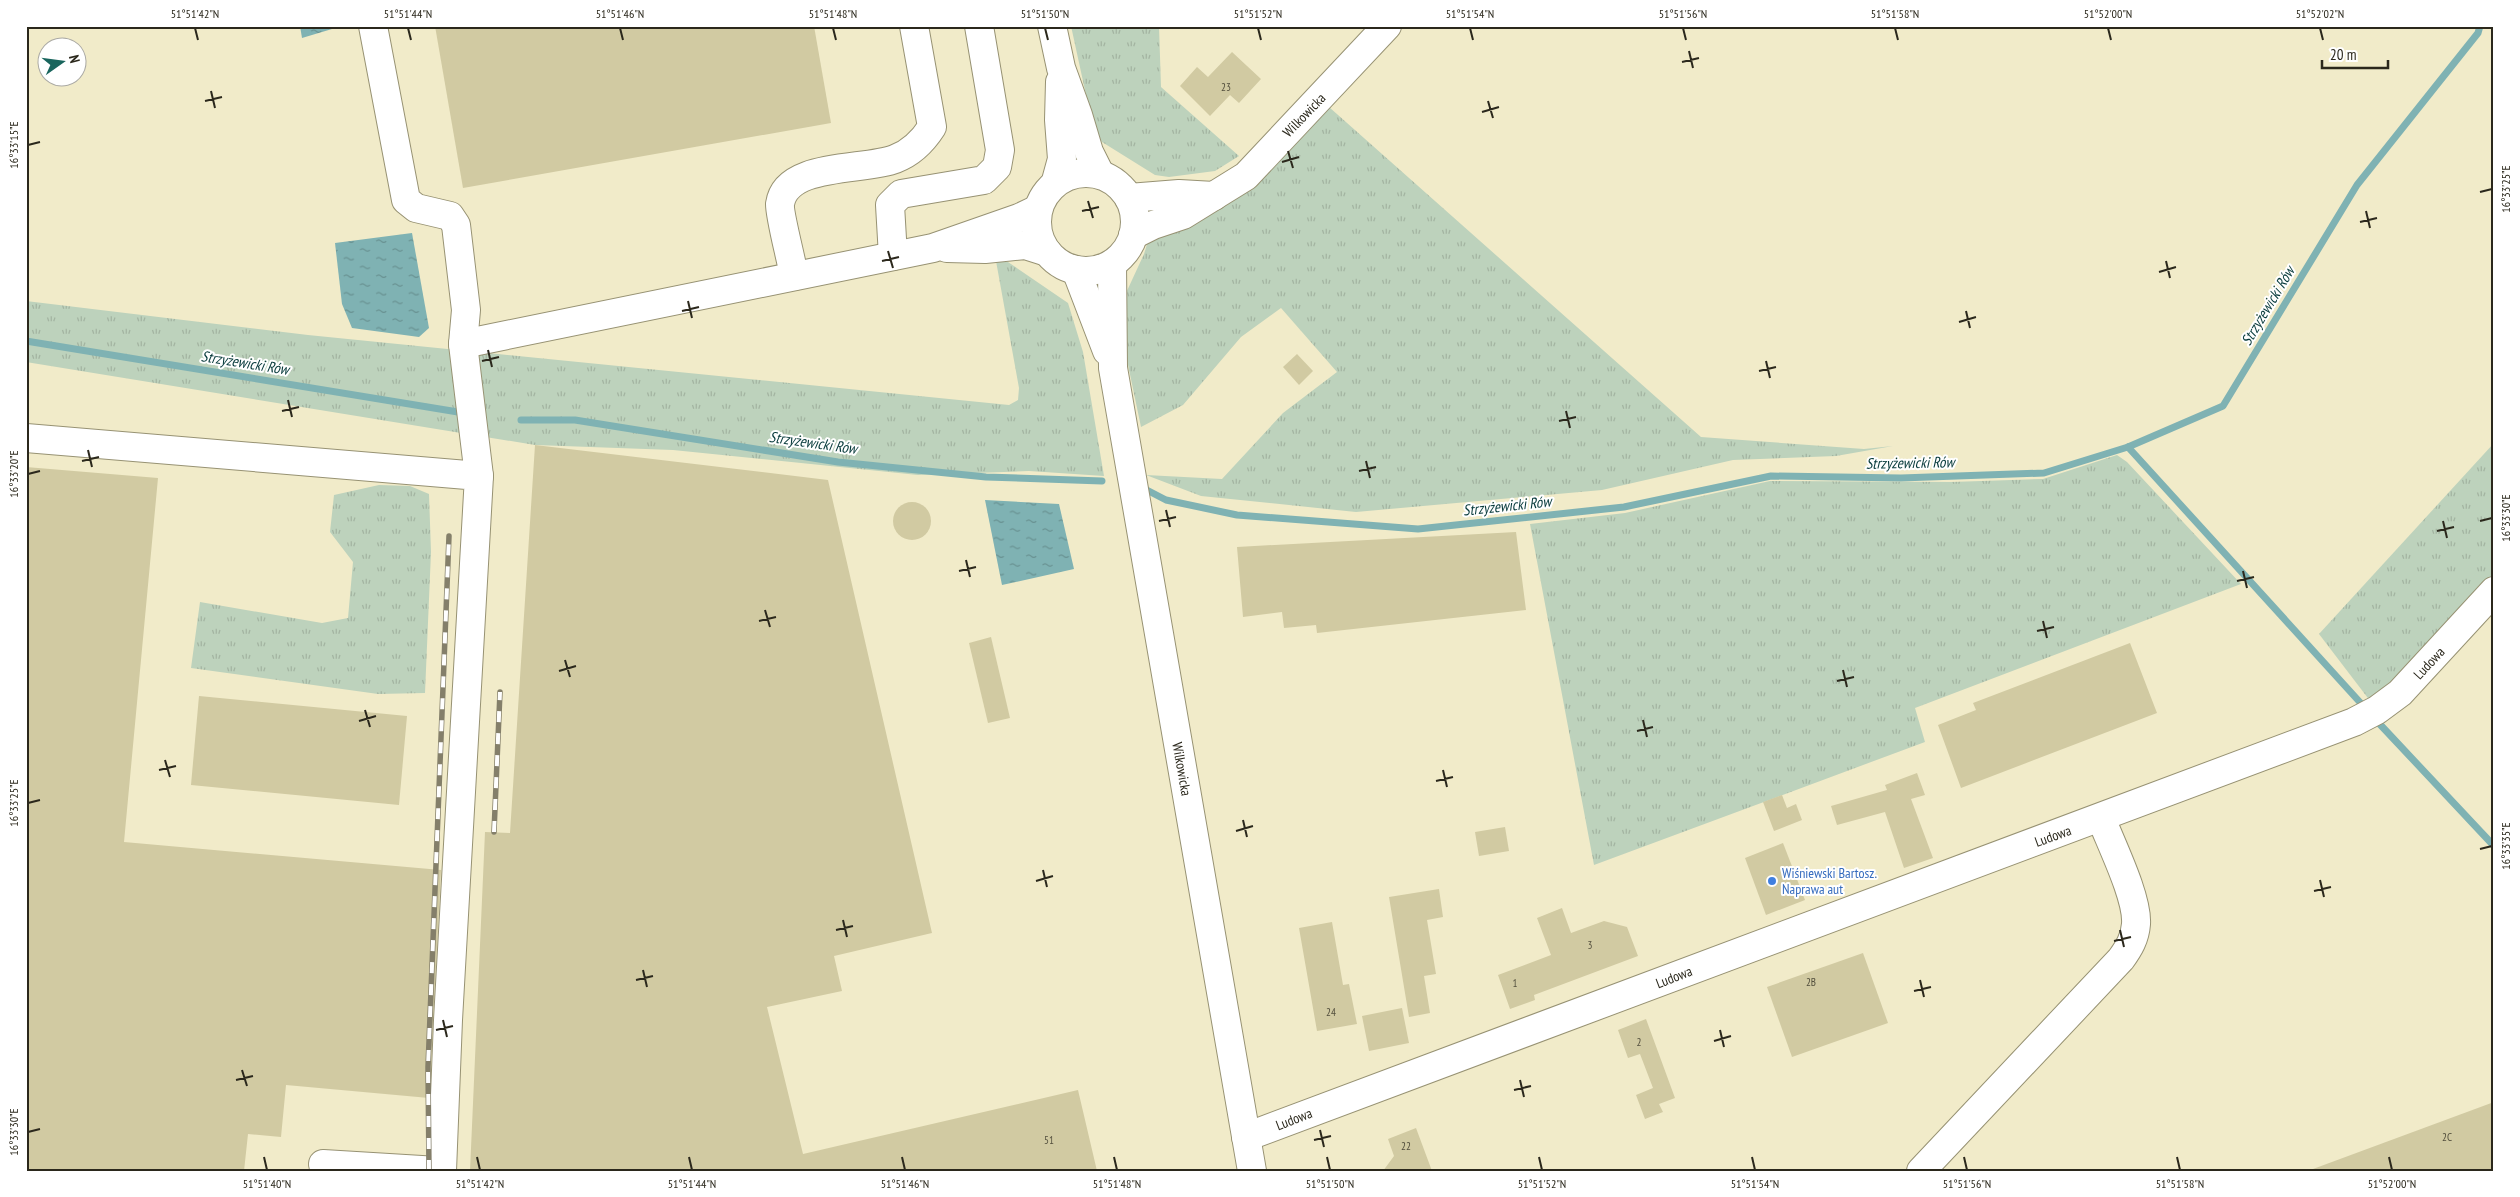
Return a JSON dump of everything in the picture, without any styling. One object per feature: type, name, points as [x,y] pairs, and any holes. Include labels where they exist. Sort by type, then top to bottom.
[{"type":"street","points":[[323,1164],[440,1171],[479,476],[463,344],[466,310],[456,225],[450,216],[416,208],[406,200],[373,26]]},
{"type":"street","points":[[794,276],[780,204],[788,188],[806,175],[895,159],[922,143],[932,127],[914,26]]},
{"type":"street","points":[[893,256],[890,205],[901,194],[984,180],[997,167],[1000,150],[979,26]]},
{"type":"street","points":[[1052,26],[1061,68],[1089,152],[1100,174]]},
{"type":"street","name":"Wilkowicka","points":[[1133,235],[1153,225],[1183,216],[1246,176],[1387,26]]},
{"type":"street","points":[[1056,181],[1080,172],[1100,174],[1118,184],[1130,198],[1134,210],[1133,235],[1125,252],[1112,264],[1096,270],[1076,270],[1055,261],[1046,252],[1037,233],[1038,209],[1046,192],[1056,181],[1062,159],[1060,120],[1061,68]]},
{"type":"street","points":[[1130,198],[1179,194],[1214,196]]},
{"type":"street","points":[[463,344],[932,248],[1019,218],[1038,209]]},
{"type":"street","points":[[932,248],[985,249],[1025,245],[1046,252]]},
{"type":"street","name":"Wilkowicka","points":[[1112,264],[1113,368],[1252,1171]]},
{"type":"street","name":"Wilkowicka","points":[[1076,270],[1113,368]]},
{"type":"street","points":[[26,438],[479,476]]},
{"type":"street","name":"Ludowa","points":[[1246,1137],[2354,722],[2400,693],[2494,592]]},
{"type":"street","points":[[1921,1171],[2115,966],[2132,942],[2136,923],[2134,904],[2101,818]]},
{"type":"green space","points":[[1071,26],[1159,26],[1161,87],[1239,156],[1215,171],[1169,177],[1155,175],[1102,142],[1093,127]]},
{"type":"green space","points":[[1320,99],[1701,437],[1864,449],[1893,446],[1836,456],[1733,460],[1602,490],[1356,512],[1201,496],[1146,475],[1222,479],[1283,413],[1337,372],[1281,308],[1241,337],[1183,405],[1141,427],[1123,341],[1126,293],[1144,254],[1153,225],[1183,215]]},
{"type":"green space","points":[[996,261],[1008,262],[1068,303],[1083,352],[1104,476],[1029,471],[918,475],[673,450],[535,445],[26,362],[26,301],[308,335],[1009,405],[1018,400],[1019,388]]},
{"type":"green space","points":[[2494,443],[2494,591],[2377,710],[2319,634]]},
{"type":"green space","points":[[2117,455],[2127,462],[2241,584],[1915,708],[1925,742],[1594,865],[1530,524],[1625,513],[1770,481],[1951,482],[2043,479]]},
{"type":"green space","points":[[379,485],[410,486],[429,494],[431,552],[425,693],[378,694],[191,668],[200,602],[322,623],[348,618],[353,562],[330,532],[334,495]]},
{"type":"water","points":[[300,26],[342,26],[302,38]]},
{"type":"water","points":[[412,233],[429,328],[419,337],[352,328],[342,304],[335,243]]},
{"type":"water","points":[[985,500],[1059,504],[1074,569],[1002,585]]},
{"type":"building","points":[[435,26],[814,26],[831,123],[463,188]]},
{"type":"building","points":[[1232,52],[1261,79],[1239,103],[1230,95],[1210,116],[1180,86],[1197,67],[1208,77]]},
{"type":"building","points":[[1297,354],[1313,371],[1299,385],[1283,367]]},
{"type":"building","points":[[535,445],[828,480],[932,933],[834,956],[842,991],[767,1007],[803,1154],[1078,1090],[1097,1171],[470,1171],[485,832],[510,833]]},
{"type":"building","points":[[26,467],[158,478],[124,842],[441,870],[429,1098],[286,1085],[281,1137],[248,1134],[244,1171],[26,1171]]},
{"type":"building","points":[[912,502],[925,508],[931,521],[925,534],[912,540],[899,534],[893,521],[899,508]]},
{"type":"building","points":[[1516,532],[1526,610],[1317,633],[1316,625],[1284,628],[1282,612],[1243,617],[1237,547]]},
{"type":"building","points":[[991,637],[1010,718],[988,723],[969,643]]},
{"type":"building","points":[[2130,643],[2157,713],[1961,788],[1938,725],[1976,710],[1973,703]]},
{"type":"building","points":[[199,696],[407,716],[399,805],[191,785]]},
{"type":"building","points":[[1917,773],[1925,795],[1911,799],[1933,858],[1904,868],[1885,812],[1837,825],[1831,806],[1887,790],[1885,785]]},
{"type":"building","points":[[1782,795],[1787,808],[1796,804],[1802,820],[1774,831],[1763,802]]},
{"type":"building","points":[[1505,827],[1509,851],[1479,856],[1475,832]]},
{"type":"building","points":[[1783,843],[1805,900],[1766,915],[1745,858]]},
{"type":"building","points":[[1439,889],[1443,917],[1427,920],[1436,974],[1424,976],[1430,1013],[1409,1017],[1389,897]]},
{"type":"building","points":[[1562,908],[1571,933],[1604,921],[1627,927],[1638,956],[1534,995],[1535,1000],[1510,1009],[1498,975],[1551,955],[1537,918]]},
{"type":"building","points":[[1332,922],[1343,985],[1349,984],[1357,1024],[1317,1031],[1299,928]]},
{"type":"building","points":[[1863,953],[1888,1023],[1792,1057],[1767,987]]},
{"type":"building","points":[[1402,1008],[1409,1043],[1369,1051],[1362,1016]]},
{"type":"building","points":[[1646,1019],[1675,1098],[1659,1104],[1663,1112],[1645,1119],[1636,1095],[1653,1088],[1640,1054],[1628,1058],[1618,1030]]},
{"type":"building","points":[[2494,1102],[2494,1171],[2313,1171],[2313,1169]]},
{"type":"building","points":[[1416,1128],[1432,1171],[1383,1171],[1394,1156],[1388,1139]]},
{"type":"waterway","name":"Strzyżewicki Rów","points":[[1141,487],[1166,500],[1237,515],[1418,529],[1624,507],[1771,476],[1901,478],[2044,473],[2128,447],[2223,406],[2357,185],[2478,33],[2480,26]]},
{"type":"waterway","name":"Strzyżewicki Rów","points":[[26,341],[458,412]]},
{"type":"waterway","name":"Strzyżewicki Rów","points":[[521,420],[575,420],[838,462],[986,477],[1102,481]]},
{"type":"waterway","points":[[2128,447],[2367,710]]},
{"type":"waterway","points":[[2374,718],[2494,846]]},
{"type":"railway","points":[[429,1171],[428,1067],[449,536]]},
{"type":"railway","points":[[494,832],[500,692]]},
{"type":"place","name":"Wiśniewski Bartosz. Naprawa aut","points":[[1772,881]]}]
